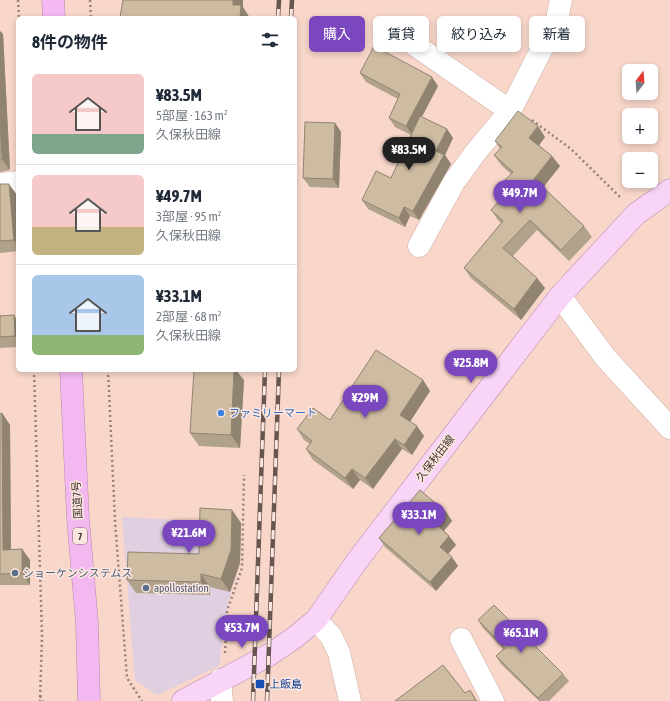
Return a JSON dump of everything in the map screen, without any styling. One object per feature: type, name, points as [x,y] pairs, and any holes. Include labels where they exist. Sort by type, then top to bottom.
[{"type":"highway","points":[[54,0],[54,16]]},
{"type":"highway","name":"国道7号","points":[[70,372],[78,519],[87,623],[89,701]]},
{"type":"main road","name":"久保秋田線","points":[[183,701],[222,678],[268,654],[294,638],[316,620],[357,561],[560,296],[636,214],[670,190]]},
{"type":"street","points":[[419,246],[454,182],[475,153],[510,111],[557,19],[561,0]]},
{"type":"street","points":[[424,52],[510,111]]},
{"type":"street","points":[[0,184],[16,182]]},
{"type":"street","points":[[560,296],[605,357],[670,428]]},
{"type":"street","points":[[316,620],[331,636],[339,653],[350,701]]},
{"type":"street","points":[[461,639],[493,701]]},
{"type":"street","points":[[222,678],[222,701]]},
{"type":"path","points":[[18,0],[19,16]]},
{"type":"path","points":[[90,0],[91,16]]},
{"type":"path","points":[[510,111],[521,112],[572,149],[636,214]]},
{"type":"path","points":[[34,372],[42,635],[40,695],[42,701]]},
{"type":"path","points":[[108,372],[115,521],[127,678],[142,701]]},
{"type":"path","points":[[222,678],[227,611],[242,568],[244,474]]},
{"type":"shaded area","points":[[122,517],[241,523],[240,563],[228,602],[219,666],[157,695],[135,680]]},
{"type":"building","points":[[123,0],[233,0],[233,5],[241,5],[240,16],[120,16]]},
{"type":"building","points":[[373,48],[373,52],[385,52],[432,77],[406,126],[389,118],[400,94],[360,73]]},
{"type":"building","points":[[518,111],[538,126],[529,138],[552,156],[534,179],[584,226],[561,250],[530,220],[503,248],[537,278],[514,309],[464,268],[503,221],[491,210],[509,190],[502,183],[513,172],[494,155],[502,147],[495,141]]},
{"type":"building","points":[[420,116],[447,129],[436,151],[444,155],[413,211],[404,207],[399,218],[362,200],[376,171],[391,178]]},
{"type":"building","points":[[0,117],[2,159],[0,160]]},
{"type":"building","points":[[305,122],[335,123],[333,179],[303,178]]},
{"type":"building","points":[[0,184],[9,184],[14,240],[0,241]]},
{"type":"building","points":[[14,315],[15,336],[0,337],[0,316]]},
{"type":"building","points":[[376,350],[423,380],[400,415],[417,426],[404,445],[395,439],[365,478],[352,469],[345,478],[306,449],[312,441],[297,429],[313,408],[330,420]]},
{"type":"building","points":[[194,372],[234,372],[231,435],[190,433]]},
{"type":"building","points":[[2,413],[3,550],[22,549],[22,573],[0,574],[0,414]]},
{"type":"building","points":[[420,490],[446,512],[436,524],[449,536],[440,547],[452,557],[430,582],[379,538]]},
{"type":"building","points":[[200,508],[232,510],[231,550],[221,579],[201,574],[201,582],[127,580],[128,552],[199,554]]},
{"type":"building","points":[[494,605],[563,674],[538,698],[496,656],[505,648],[478,620]]},
{"type":"building","points":[[443,665],[465,693],[470,690],[476,701],[395,701]]},
{"type":"railway","points":[[278,16],[279,0]]},
{"type":"railway","points":[[291,16],[292,0]]},
{"type":"railway","points":[[253,701],[265,372]]},
{"type":"railway","points":[[267,701],[279,372]]},
{"type":"place","name":"ファミリーマート","points":[[221,413]]},
{"type":"place","name":"ショーケンシステムス","points":[[15,573]]},
{"type":"place","name":"apollostation","points":[[146,588]]},
{"type":"place","name":"上飯島","points":[[260,684]]}]
